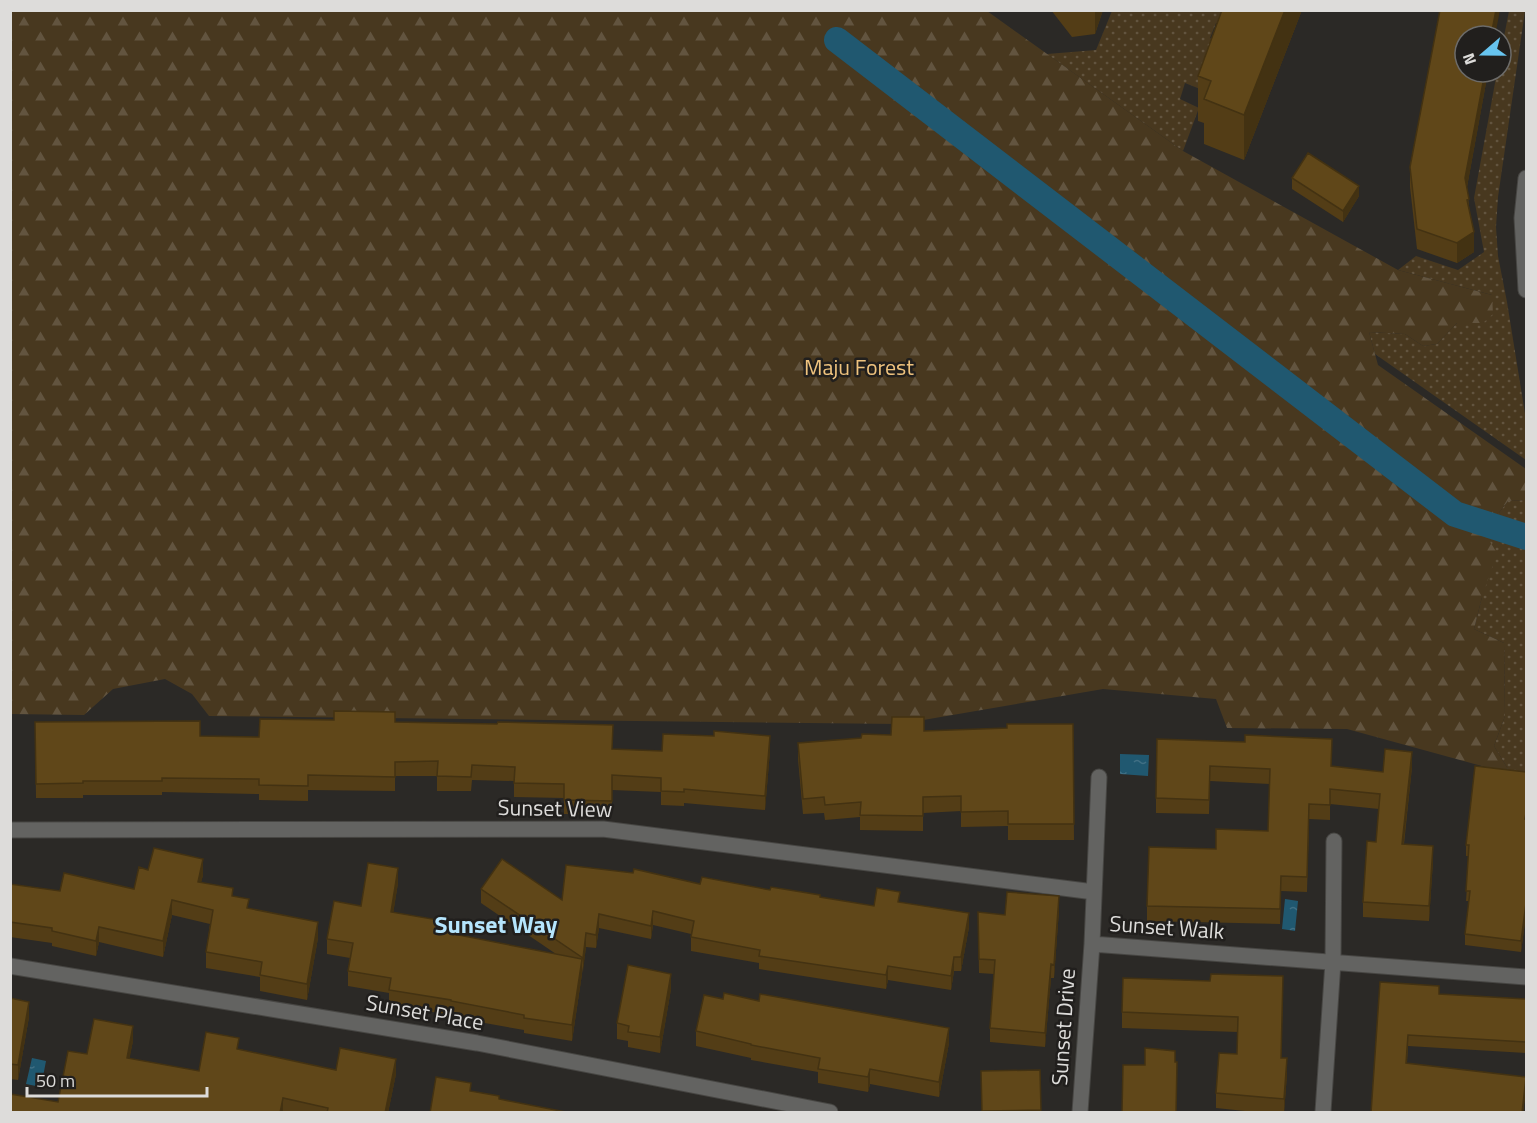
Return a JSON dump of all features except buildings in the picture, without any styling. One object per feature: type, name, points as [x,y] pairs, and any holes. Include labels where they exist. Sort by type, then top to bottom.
[{"type":"street","points":[[1527,178],[1522,218],[1527,290]]},
{"type":"street","name":"Sunset Walk","points":[[1099,777],[1092,944],[1527,977]]},
{"type":"street","name":"Sunset View","points":[[10,830],[603,829],[1094,892]]},
{"type":"street","points":[[1323,1113],[1333,962],[1334,841]]},
{"type":"street","name":"Sunset Drive","points":[[1080,1113],[1092,944]]},
{"type":"street","name":"Sunset Place","points":[[10,966],[477,1043],[830,1113]]},
{"type":"green space","name":"Maju Forest","points":[[11,11],[987,11],[1183,151],[1398,270],[1492,295],[1493,314],[1483,323],[1457,323],[1437,344],[1423,346],[1405,334],[1369,332],[1378,365],[1526,469],[1526,500],[1508,501],[1484,532],[1497,553],[1474,629],[1504,643],[1505,716],[1494,746],[1511,774],[1347,729],[1227,728],[1216,699],[1103,689],[900,724],[209,716],[192,694],[165,679],[113,689],[84,715],[11,714]]},
{"type":"green space","points":[[1112,11],[1242,11],[1235,29],[1216,23],[1210,38],[1222,44],[1205,91],[1185,83],[1180,99],[1199,108],[1183,151],[1047,54],[1096,50]]},
{"type":"green space","points":[[1509,11],[1525,11],[1498,197],[1496,227],[1498,256],[1526,420],[1526,460],[1375,354],[1369,332],[1405,334],[1423,346],[1437,344],[1457,323],[1483,323],[1492,295],[1398,270],[1416,256],[1458,270],[1484,252],[1474,198],[1495,84],[1513,84],[1513,24],[1506,24]]},
{"type":"green space","points":[[1526,500],[1526,778],[1511,774],[1494,746],[1505,716],[1504,643],[1474,629],[1482,597],[1484,532],[1508,501]]},
{"type":"water","points":[[1120,754],[1149,755],[1148,776],[1120,774]]},
{"type":"water","points":[[1285,899],[1298,901],[1295,931],[1282,929]]},
{"type":"water","points":[[32,1058],[46,1061],[41,1087],[26,1084]]},
{"type":"waterway","points":[[837,40],[1455,514],[1526,537]]},
{"type":"district","name":"Sunset Way","points":[[496,924]]}]
